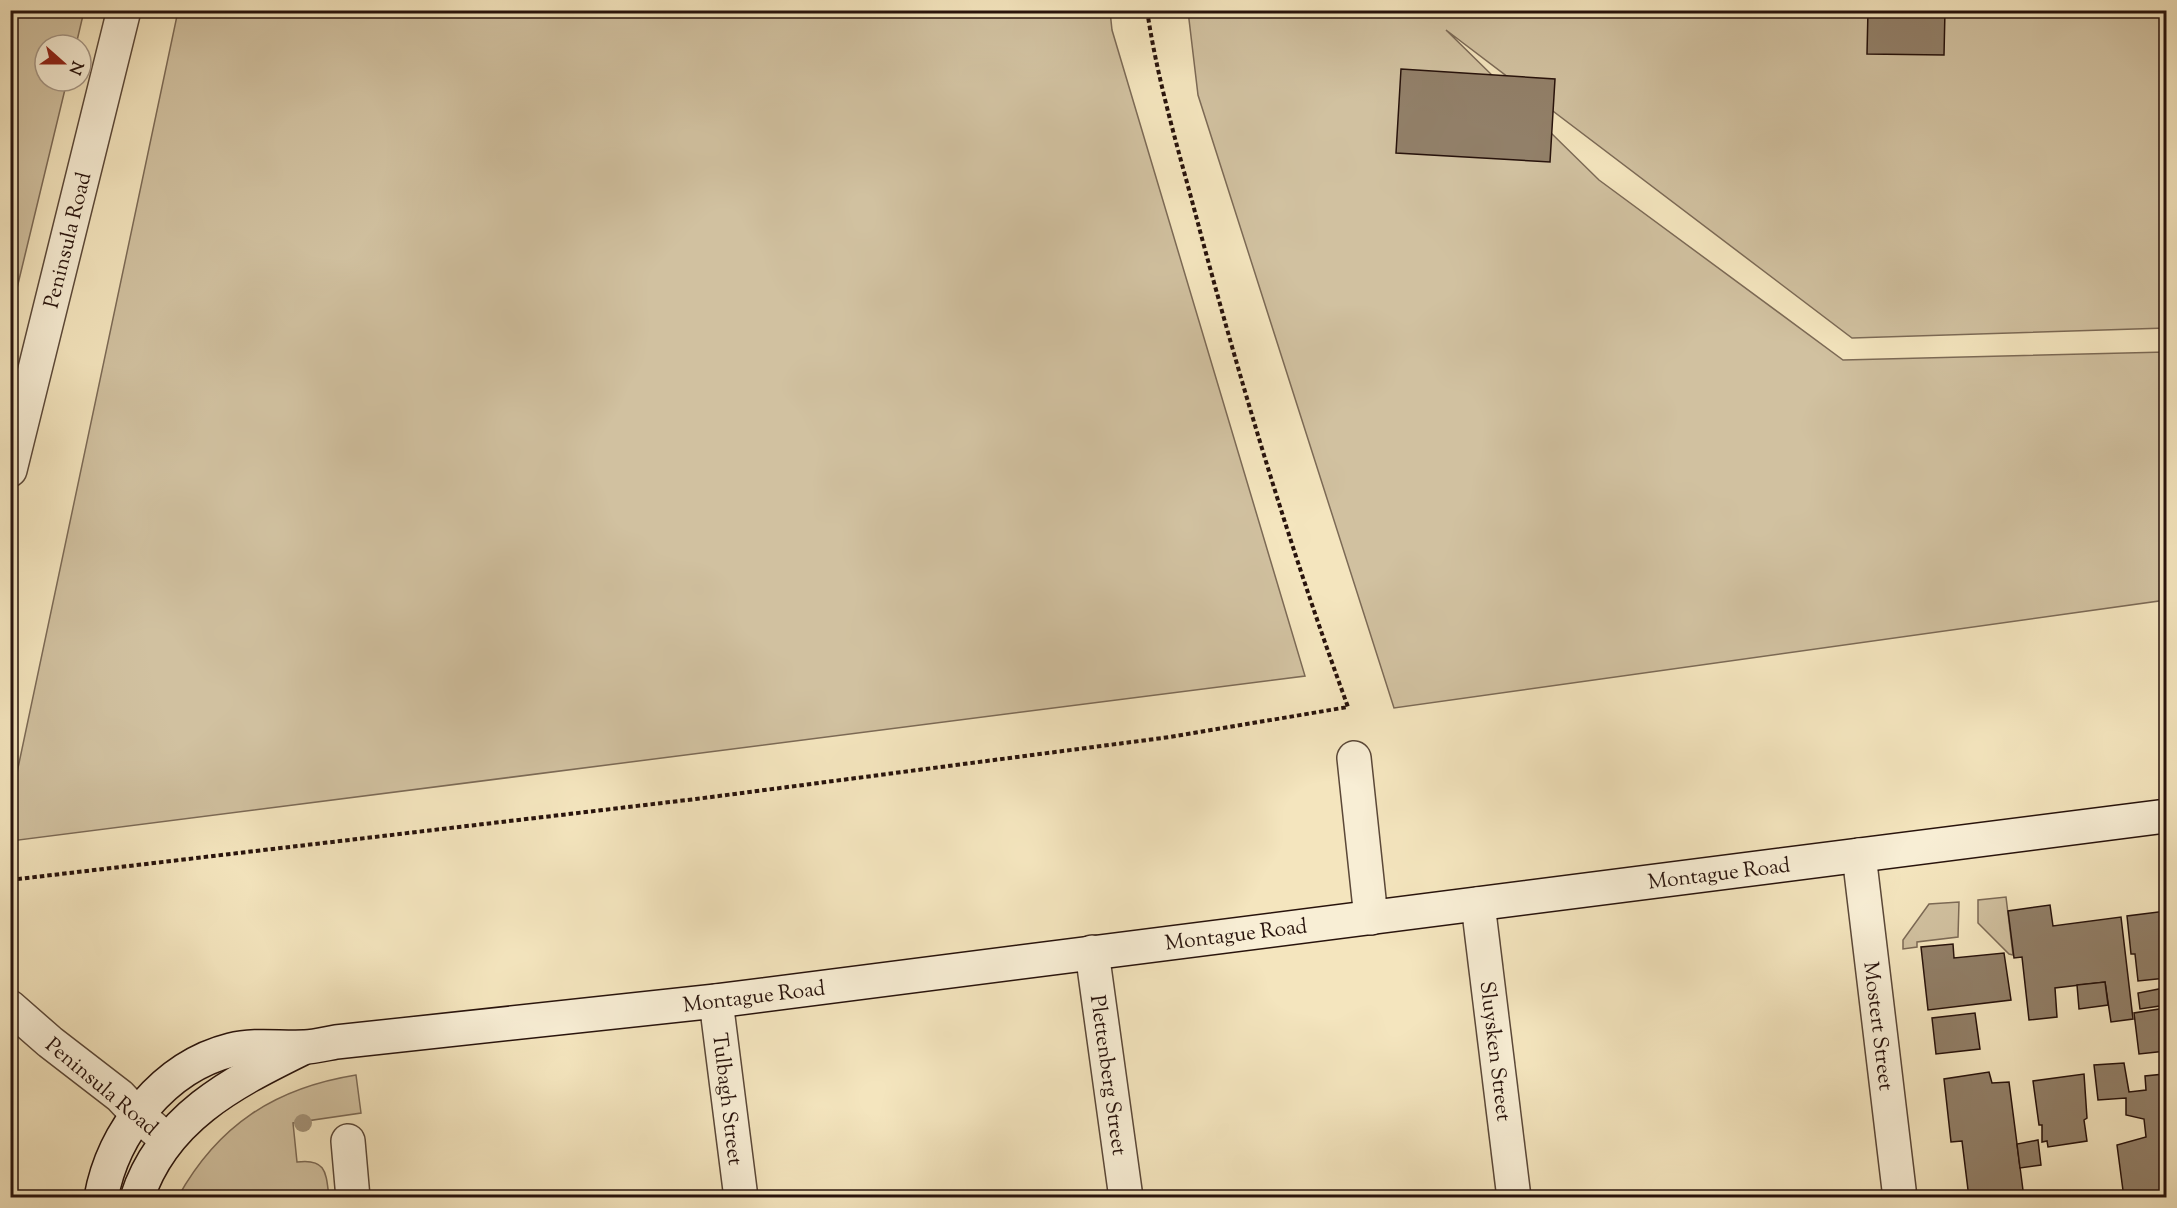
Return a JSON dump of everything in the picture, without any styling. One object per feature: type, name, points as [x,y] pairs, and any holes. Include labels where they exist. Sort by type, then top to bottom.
[{"type":"street","name":"Peninsula Road","points":[[10,471],[124,10]]},
{"type":"street","points":[[1354,758],[1371,918]]},
{"type":"street","name":"Montague Road","points":[[102,1197],[110,1167],[137,1114],[176,1077],[230,1050],[263,1046],[306,1047],[716,1001],[2166,816]]},
{"type":"street","name":"Mostert Street","points":[[1859,855],[1900,1197]]},
{"type":"street","name":"Sluysken Street","points":[[1478,904],[1514,1197]]},
{"type":"street","name":"Plettenberg Street","points":[[1092,952],[1126,1197]]},
{"type":"street","name":"Tulbagh Street","points":[[716,1001],[741,1197]]},
{"type":"street","name":"Peninsula Road","points":[[13,1016],[120,1096],[167,1140]]},
{"type":"street","name":"Montague Road","points":[[137,1197],[167,1140],[183,1122],[226,1089],[306,1047]]},
{"type":"street","points":[[348,1141],[353,1197]]},
{"type":"path","points":[[10,880],[720,796],[1170,737],[1348,707],[1283,518],[1215,287],[1153,55],[1147,10]]},
{"type":"shaded area","points":[[11,10],[84,11],[79,33],[33,33],[33,93],[64,93],[11,313]]},
{"type":"shaded area","points":[[178,11],[1110,11],[1112,30],[1305,676],[11,841],[11,801]]},
{"type":"shaded area","points":[[1188,11],[2166,11],[2166,328],[1852,338],[1446,30],[1599,180],[1843,360],[2166,352],[2166,600],[1394,708],[1198,95]]},
{"type":"shaded area","points":[[2006,897],[2013,955],[2009,954],[1978,923],[1978,900]]},
{"type":"shaded area","points":[[1959,902],[1958,937],[1917,942],[1917,947],[1903,949],[1903,940],[1929,904]]},
{"type":"shaded area","points":[[356,1075],[361,1113],[293,1123],[297,1162],[307,1161],[320,1165],[325,1175],[329,1197],[178,1197],[211,1149],[252,1114],[300,1089]]},
{"type":"building","points":[[1868,10],[1945,10],[1944,55],[1867,54]]},
{"type":"building","points":[[1401,69],[1555,79],[1550,162],[1396,153]]},
{"type":"building","points":[[2050,905],[2053,926],[2121,917],[2133,1019],[2111,1022],[2105,982],[2055,988],[2057,1017],[2029,1020],[2022,957],[2014,958],[2008,911]]},
{"type":"building","points":[[2166,911],[2166,978],[2138,981],[2135,954],[2131,954],[2127,916]]},
{"type":"building","points":[[1953,944],[1954,958],[2004,953],[2011,1000],[1928,1010],[1921,947]]},
{"type":"building","points":[[2105,982],[2108,1005],[2079,1009],[2077,985]]},
{"type":"building","points":[[2164,988],[2166,1005],[2140,1009],[2138,993]]},
{"type":"building","points":[[2166,1008],[2166,1051],[2139,1054],[2134,1013]]},
{"type":"building","points":[[1975,1013],[1980,1049],[1936,1054],[1932,1018]]},
{"type":"building","points":[[2161,1051],[2166,1051],[2166,1195],[2124,1198],[2117,1145],[2146,1137],[2144,1119],[2126,1115],[2126,1098],[2098,1100],[2094,1065],[2124,1063],[2129,1092],[2146,1090],[2145,1076],[2164,1074]]},
{"type":"building","points":[[1989,1072],[1992,1083],[2009,1082],[2024,1198],[1969,1198],[1962,1141],[1951,1142],[1944,1079]]},
{"type":"building","points":[[2084,1074],[2087,1118],[2084,1120],[2087,1141],[2048,1147],[2047,1141],[2042,1142],[2042,1125],[2039,1125],[2033,1081]]},
{"type":"building","points":[[2038,1140],[2041,1165],[2020,1168],[2017,1144]]}]
